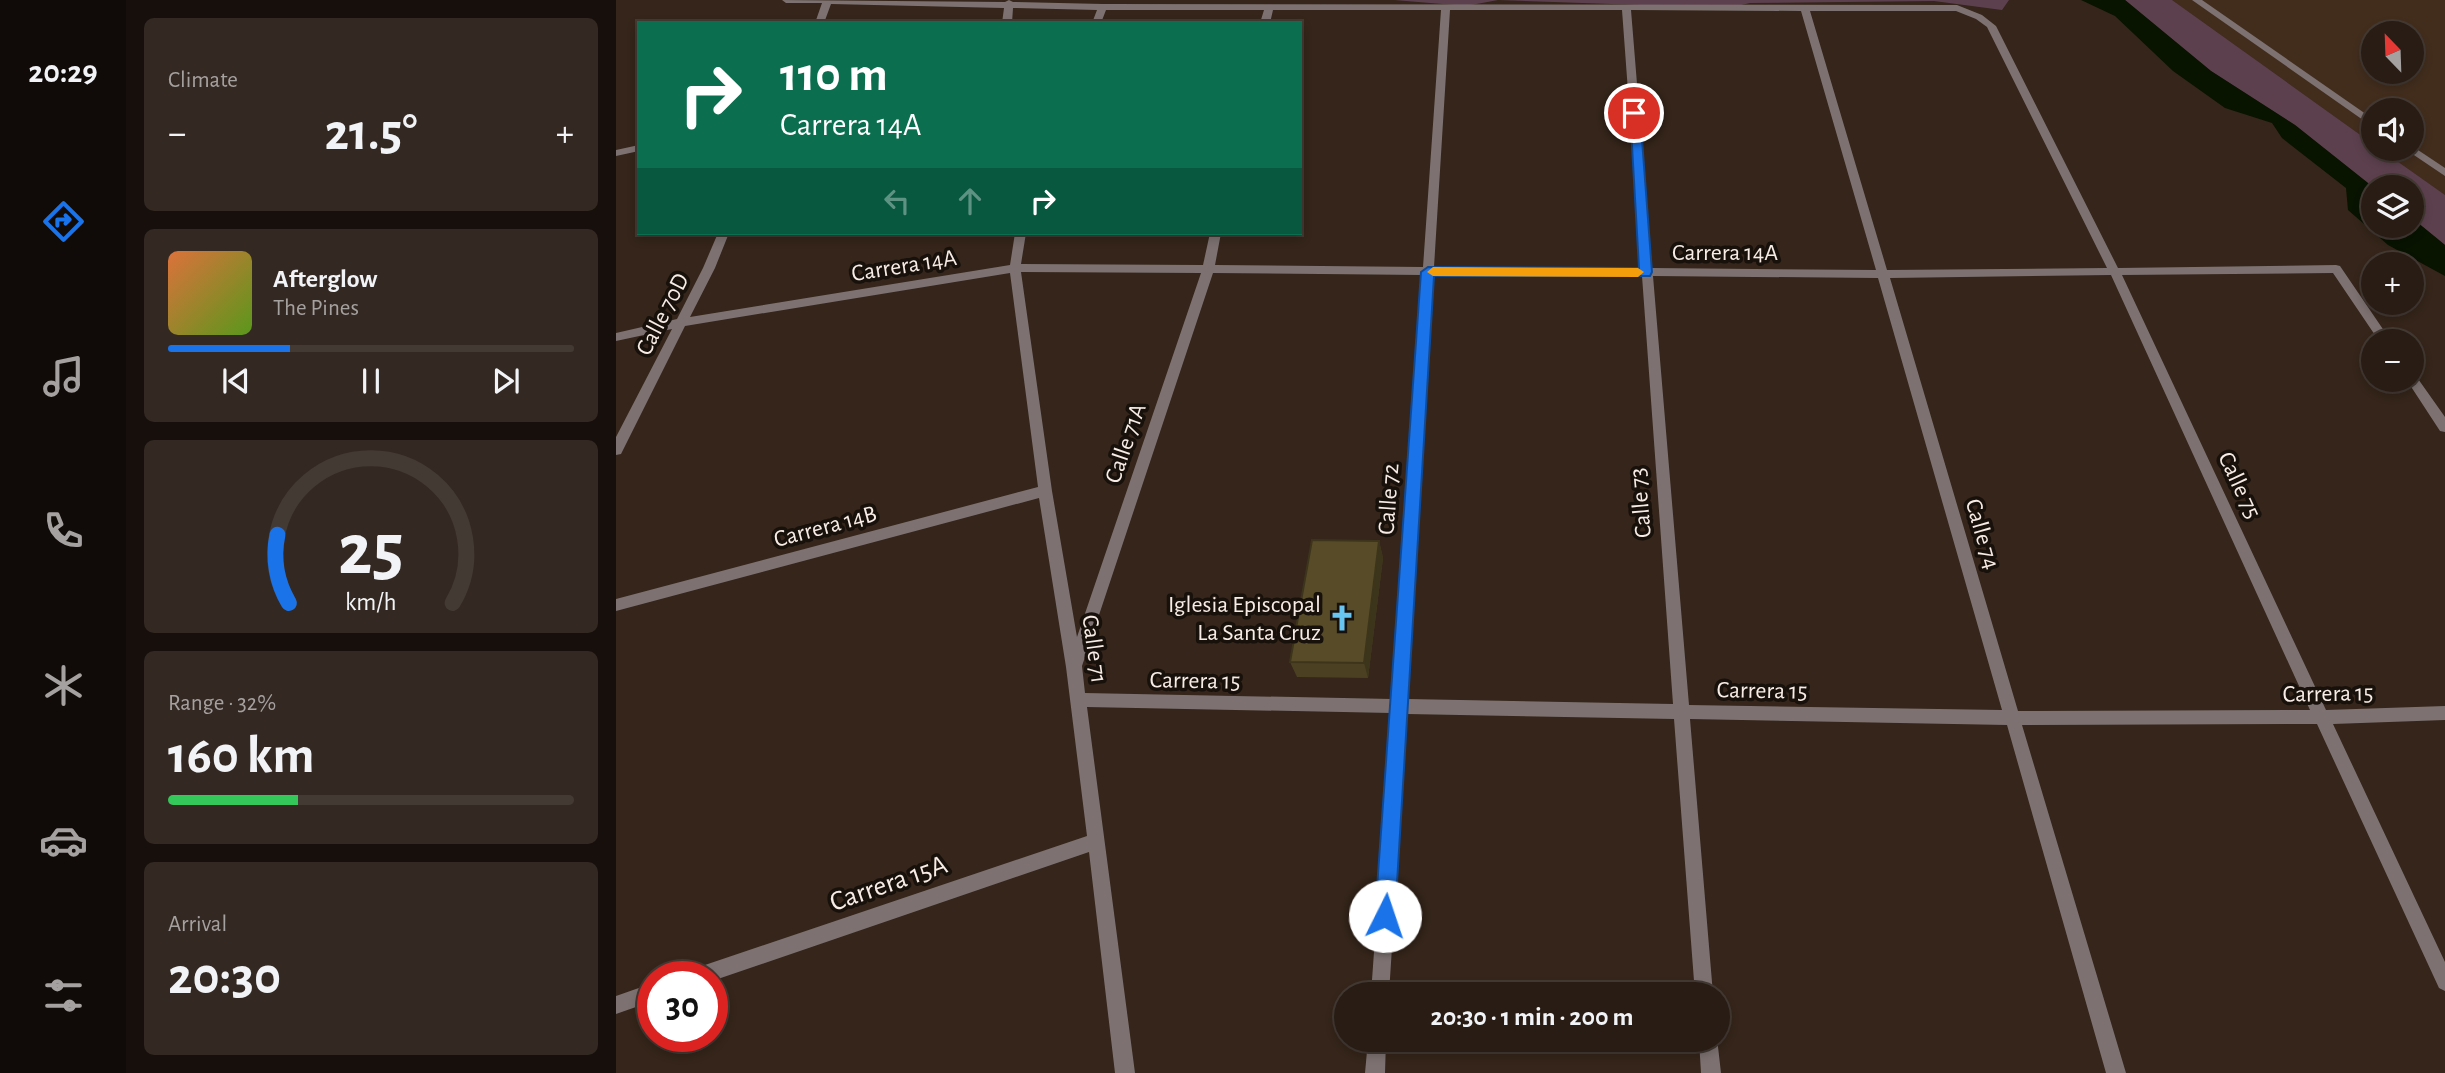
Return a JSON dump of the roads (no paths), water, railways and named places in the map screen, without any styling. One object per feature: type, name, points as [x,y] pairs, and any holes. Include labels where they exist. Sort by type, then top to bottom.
[{"type":"street","points":[[786,0],[1103,6],[1805,8]]},
{"type":"street","points":[[2196,0],[2361,116]]},
{"type":"street","points":[[820,21],[827,2]]},
{"type":"street","points":[[1007,21],[1009,3]]},
{"type":"street","points":[[1097,21],[1103,6]]},
{"type":"street","points":[[1265,21],[1269,6]]},
{"type":"street","name":"Calle 73","points":[[1626,7],[1703,982]]},
{"type":"street","name":"Calle 72","points":[[1381,982],[1446,8]]},
{"type":"street","name":"Calle 75","points":[[1805,8],[1957,8],[1992,26],[2114,270],[2445,982]]},
{"type":"street","name":"Calle 74","points":[[1805,8],[1885,274],[2116,1073]]},
{"type":"street","points":[[616,153],[637,148]]},
{"type":"street","points":[[2424,159],[2445,173]]},
{"type":"street","name":"Calle 70D","points":[[616,450],[709,268],[722,235]]},
{"type":"street","name":"Calle 71","points":[[1020,235],[1014,268],[1045,491],[1074,667],[1125,1073]]},
{"type":"street","name":"Calle 71A","points":[[1074,667],[1208,270],[1216,235]]},
{"type":"street","name":"Carrera 14A","points":[[616,337],[679,323],[1014,268],[1885,274],[2336,269],[2377,329]]},
{"type":"street","points":[[2421,392],[2445,427]]},
{"type":"street","name":"Carrera 14B","points":[[616,605],[1045,491]]},
{"type":"street","name":"Carrera 15","points":[[1078,700],[2013,718],[2324,717],[2445,713]]},
{"type":"street","name":"Carrera 15A","points":[[728,966],[1096,841]]},
{"type":"street","points":[[616,1005],[637,998]]},
{"type":"street","points":[[1375,1073],[1376,1052]]},
{"type":"street","points":[[1709,1052],[1711,1073]]},
{"type":"place","name":"Iglesia Episcopal La Santa Cruz","points":[[1342,618]]}]
